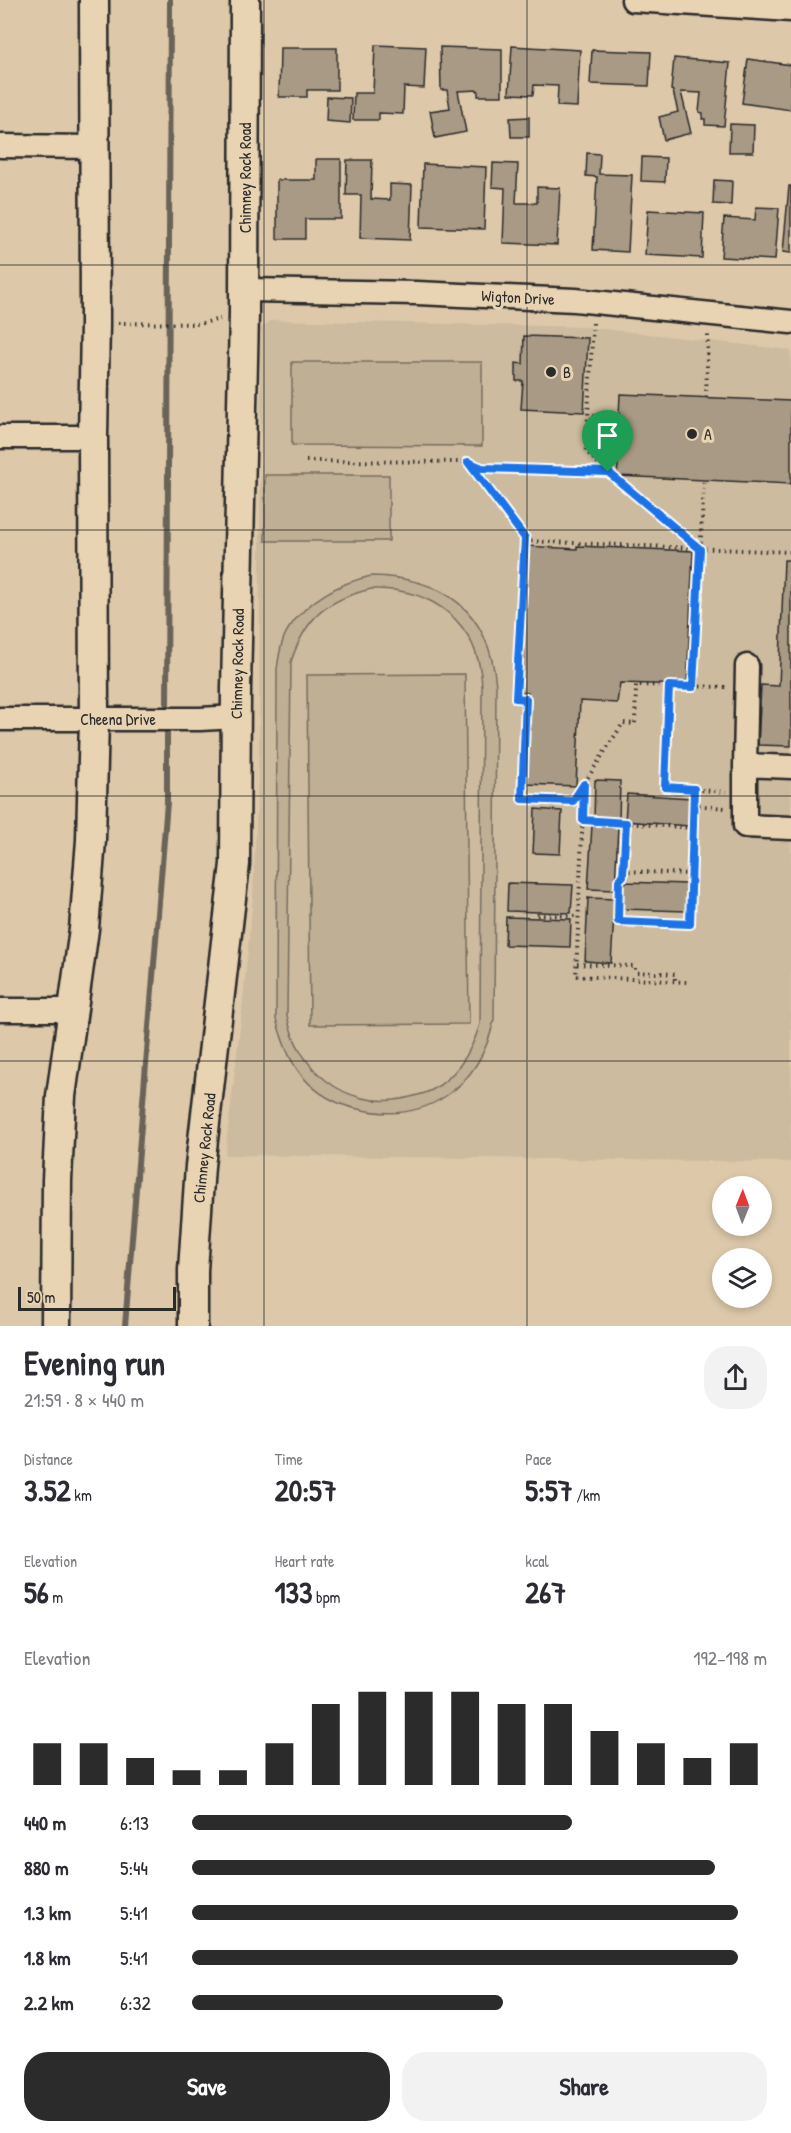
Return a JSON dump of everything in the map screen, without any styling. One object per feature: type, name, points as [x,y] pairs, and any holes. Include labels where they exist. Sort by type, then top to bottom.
[{"type":"main road","points":[[56,1326],[57,1180],[61,1108],[84,929],[91,840],[94,719],[94,0]]},
{"type":"main road","name":"Chimney Rock Road","points":[[193,1326],[193,1269],[200,1166],[235,864],[244,290],[245,0]]},
{"type":"street","points":[[633,0],[791,10]]},
{"type":"street","points":[[0,146],[94,147]]},
{"type":"street","name":"Wigton Drive","points":[[244,290],[417,292],[594,302],[791,322]]},
{"type":"street","points":[[0,437],[93,437]]},
{"type":"street","points":[[747,666],[745,810],[791,828]]},
{"type":"street","name":"Cheena Drive","points":[[0,719],[129,720],[236,717]]},
{"type":"street","points":[[745,765],[791,767]]},
{"type":"street","points":[[0,1010],[74,1010]]},
{"type":"path","points":[[594,302],[586,451],[700,549]]},
{"type":"path","points":[[706,397],[709,312]]},
{"type":"path","points":[[129,323],[199,324]]},
{"type":"path","points":[[306,461],[468,462],[482,468],[608,472]]},
{"type":"path","points":[[468,462],[525,538],[516,698],[526,699],[522,799],[573,801],[623,723],[634,724],[636,686],[735,689]]},
{"type":"path","points":[[693,687],[704,480]]},
{"type":"path","points":[[525,541],[791,552]]},
{"type":"path","points":[[669,686],[665,787],[694,789],[745,810]]},
{"type":"path","points":[[584,784],[576,976],[687,982]]},
{"type":"path","points":[[626,823],[623,872],[619,880],[618,921],[690,924],[694,789]]},
{"type":"path","points":[[693,805],[745,810]]},
{"type":"path","points":[[583,820],[693,828]]},
{"type":"path","points":[[623,872],[691,874]]},
{"type":"path","points":[[537,915],[579,916]]},
{"type":"path","points":[[577,964],[635,966],[635,972],[675,974],[675,981]]},
{"type":"shaded area","points":[[272,320],[586,327],[791,350],[791,1162],[225,1155],[253,897],[259,750],[261,328]]},
{"type":"shaded area","points":[[292,362],[482,362],[482,446],[292,445]]},
{"type":"shaded area","points":[[265,475],[389,475],[389,541],[265,541]]},
{"type":"shaded area","points":[[371,576],[420,583],[441,591],[458,603],[473,618],[484,637],[492,659],[496,686],[494,1020],[487,1044],[476,1065],[446,1096],[427,1106],[383,1113],[342,1105],[308,1083],[290,1057],[276,1019],[277,669],[282,642],[286,632],[305,609],[325,594]],"holes":[[[371,589],[414,594],[433,602],[449,613],[462,627],[472,644],[479,664],[482,686],[480,1024],[473,1043],[462,1062],[441,1084],[416,1096],[380,1100],[361,1098],[327,1081],[301,1052],[292,1035],[287,1015],[291,662],[311,622],[330,605],[355,593]]]},
{"type":"shaded area","points":[[465,674],[469,1024],[310,1025],[307,675]]},
{"type":"building","points":[[375,45],[426,47],[424,88],[404,87],[403,114],[379,113],[379,120],[353,120],[354,93],[373,93]]},
{"type":"building","points":[[512,46],[580,50],[577,107],[557,106],[558,86],[534,85],[533,95],[509,94]]},
{"type":"building","points":[[440,47],[502,49],[502,96],[478,96],[478,90],[458,91],[466,132],[435,138],[430,111],[450,108],[447,90],[441,90]]},
{"type":"building","points":[[280,48],[337,48],[337,90],[307,90],[307,97],[279,97]]},
{"type":"building","points":[[592,50],[651,52],[649,86],[590,84]]},
{"type":"building","points":[[674,58],[730,63],[724,126],[705,125],[705,119],[702,119],[703,113],[699,112],[701,93],[681,92],[691,133],[664,140],[659,117],[678,112],[671,90]]},
{"type":"building","points":[[748,59],[791,65],[791,110],[742,103]]},
{"type":"building","points":[[327,97],[351,98],[350,123],[326,121]]},
{"type":"building","points":[[529,117],[529,137],[511,137],[510,118]]},
{"type":"building","points":[[730,124],[754,125],[753,152],[729,152]]},
{"type":"building","points":[[587,153],[600,154],[599,174],[632,175],[628,252],[593,250],[597,177],[586,176]]},
{"type":"building","points":[[642,157],[666,158],[665,182],[641,181]]},
{"type":"building","points":[[316,159],[341,159],[341,219],[305,219],[305,239],[277,239],[277,180],[316,180]]},
{"type":"building","points":[[347,160],[372,160],[371,199],[390,200],[390,184],[412,185],[410,240],[360,238],[361,195],[346,195]]},
{"type":"building","points":[[493,163],[518,164],[516,203],[537,203],[537,187],[560,188],[557,245],[503,243],[505,188],[492,187]]},
{"type":"building","points":[[423,164],[486,167],[484,229],[421,227]]},
{"type":"building","points":[[714,180],[732,181],[731,205],[713,204]]},
{"type":"building","points":[[789,186],[791,186],[791,253],[783,252]]},
{"type":"building","points":[[756,207],[779,208],[775,260],[721,257],[724,218],[755,220]]},
{"type":"building","points":[[648,210],[704,213],[702,258],[645,255]]},
{"type":"building","name":"B","points":[[524,336],[588,338],[584,412],[521,409],[523,381],[516,381],[516,363],[523,364]]},
{"type":"building","name":"A","points":[[620,394],[791,401],[791,484],[617,476],[619,453],[592,451],[594,415],[619,416]]},
{"type":"building","points":[[525,546],[693,551],[687,685],[620,683],[617,703],[580,701],[576,786],[524,784],[528,693],[519,692]]},
{"type":"building","points":[[784,560],[791,560],[791,746],[758,745],[761,685],[779,686]]},
{"type":"building","points":[[595,780],[620,781],[619,820],[594,819]]},
{"type":"building","points":[[627,794],[691,798],[689,826],[625,821]]},
{"type":"building","points":[[535,809],[562,811],[560,854],[533,853]]},
{"type":"building","points":[[592,825],[618,826],[615,890],[588,889]]},
{"type":"building","points":[[623,882],[687,884],[686,911],[622,909]]},
{"type":"building","points":[[508,883],[573,885],[571,913],[507,911]]},
{"type":"building","points":[[588,898],[615,899],[611,963],[585,961]]},
{"type":"building","points":[[506,917],[571,919],[570,947],[505,945]]},
{"type":"waterway","points":[[167,713],[170,0]]},
{"type":"waterway","points":[[125,1326],[167,802],[167,724]]},
{"type":"place","name":"B","points":[[551,372]]},
{"type":"place","name":"A","points":[[692,434]]},
{"type":"route","points":[[468,462],[482,468],[608,472],[700,549],[693,687],[669,686],[665,787],[694,789],[690,924],[618,921],[619,880],[623,876],[626,823],[583,820],[584,784],[573,801],[522,799],[526,699],[516,698],[525,538],[468,462]]}]
